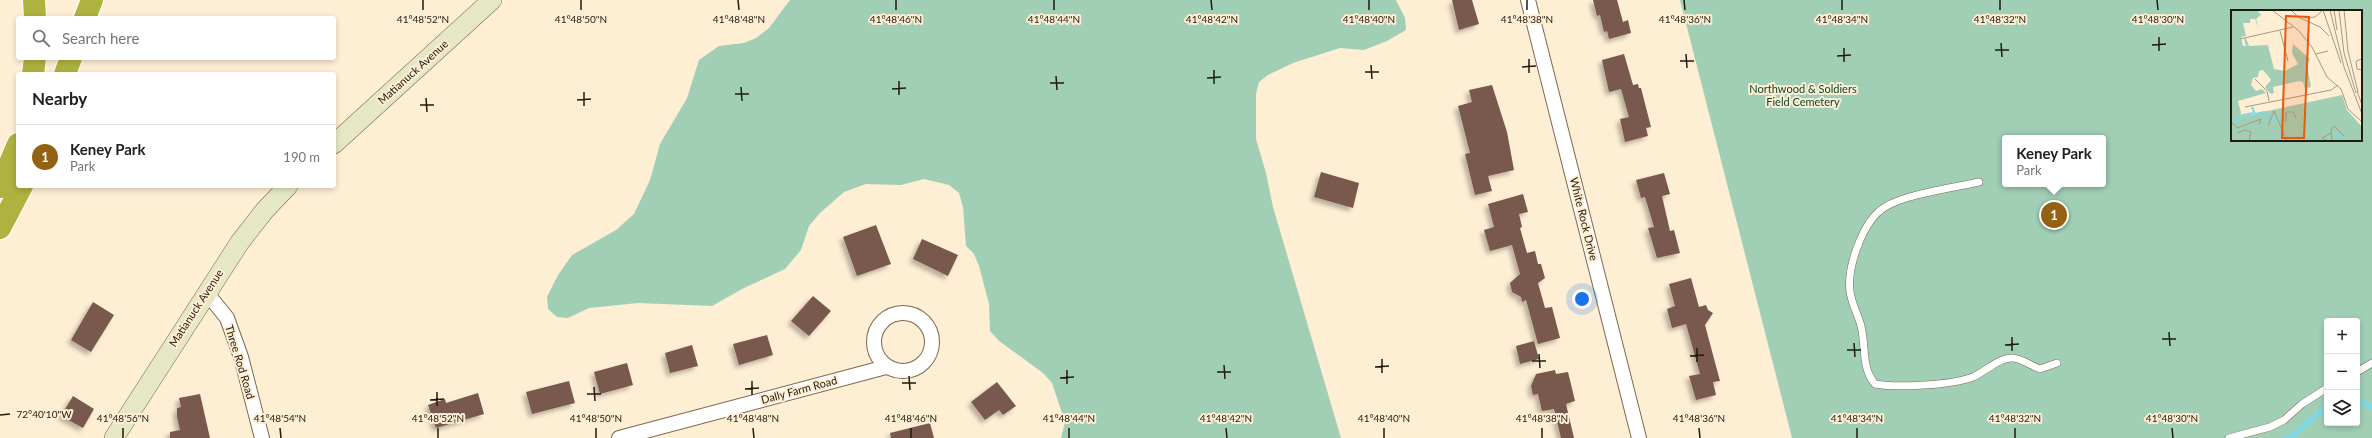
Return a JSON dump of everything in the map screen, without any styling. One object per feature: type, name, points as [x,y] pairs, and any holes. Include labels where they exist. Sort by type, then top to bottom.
[{"type":"highway","points":[[34,0],[35,16]]},
{"type":"highway","points":[[86,16],[92,0]]},
{"type":"highway","points":[[33,72],[35,60]]},
{"type":"highway","points":[[66,72],[70,60]]},
{"type":"highway","points":[[0,188],[16,149]]},
{"type":"highway","points":[[0,228],[21,188]]},
{"type":"street","name":"Matianuck Avenue","points":[[336,142],[492,0]]},
{"type":"street","name":"White Rock Drive","points":[[1528,0],[1639,438]]},
{"type":"street","name":"Matianuck Avenue","points":[[114,438],[206,292],[254,224],[286,188]]},
{"type":"street","name":"Three Rod Road","points":[[206,292],[227,318],[241,357],[262,438]]},
{"type":"street","name":"Dally Farm Road","points":[[619,438],[886,367],[894,371],[908,371],[921,366],[931,351],[930,332],[925,324],[917,317],[908,313],[898,313],[888,316],[880,323],[875,332],[873,342],[874,352],[886,367]]},
{"type":"lane","points":[[1979,182],[1904,199],[1885,207],[1875,216],[1861,238],[1849,273],[1850,292],[1861,327],[1865,358],[1870,379],[1875,384],[1894,386],[1960,380],[1972,377],[2003,359],[2013,358],[2040,369],[2057,363]]},
{"type":"lane","points":[[2360,370],[2372,364]]},
{"type":"lane","points":[[2229,438],[2270,427],[2284,420],[2302,404],[2324,390]]},
{"type":"green space","points":[[790,0],[1396,0],[1405,18],[1406,30],[1387,41],[1364,50],[1340,48],[1293,63],[1268,75],[1259,82],[1256,94],[1256,139],[1266,173],[1273,207],[1341,438],[1061,438],[1065,422],[1052,383],[1043,373],[999,341],[990,331],[989,304],[979,266],[974,254],[966,246],[963,207],[959,193],[949,185],[924,179],[901,185],[866,184],[844,192],[820,213],[809,226],[801,250],[785,269],[742,289],[712,306],[638,303],[589,308],[568,318],[557,317],[548,309],[547,297],[558,275],[572,255],[616,230],[634,214],[650,180],[660,144],[687,98],[699,60],[719,46],[744,43],[756,38],[769,28]]},
{"type":"green space","name":"Northwood & Soldiers Field Cemetery","points":[[1680,0],[2372,0],[2372,438],[1792,438]]},
{"type":"building","points":[[1452,0],[1472,0],[1479,24],[1459,30]]},
{"type":"building","points":[[1593,0],[1617,0],[1623,22],[1628,20],[1631,33],[1609,39],[1607,31],[1604,32],[1600,15],[1597,16]]},
{"type":"building","points":[[1624,54],[1633,85],[1638,84],[1639,88],[1641,88],[1651,127],[1646,128],[1648,136],[1625,142],[1620,119],[1629,117],[1621,89],[1609,92],[1602,60]]},
{"type":"building","points":[[1492,85],[1507,132],[1514,170],[1488,176],[1492,191],[1475,195],[1465,154],[1470,153],[1458,106],[1472,102],[1469,90]]},
{"type":"building","points":[[1321,172],[1359,183],[1353,208],[1314,197]]},
{"type":"building","points":[[1664,173],[1670,194],[1662,196],[1670,231],[1674,230],[1680,253],[1657,258],[1648,228],[1654,227],[1645,197],[1641,198],[1636,180]]},
{"type":"building","points":[[1523,194],[1528,212],[1519,214],[1522,227],[1520,228],[1527,253],[1535,251],[1538,264],[1541,264],[1545,278],[1538,283],[1545,308],[1552,307],[1560,338],[1538,344],[1526,300],[1522,302],[1521,297],[1512,292],[1510,283],[1520,274],[1512,245],[1490,251],[1484,230],[1494,227],[1488,204]]},
{"type":"building","points":[[876,225],[891,264],[857,276],[843,237]]},
{"type":"building","points":[[922,239],[958,255],[948,276],[913,259]]},
{"type":"building","points":[[1691,278],[1699,307],[1706,305],[1708,310],[1713,313],[1705,325],[1720,381],[1713,382],[1716,395],[1696,400],[1689,376],[1700,374],[1686,324],[1672,328],[1667,309],[1675,306],[1669,284]]},
{"type":"building","points":[[813,296],[831,311],[809,336],[791,321]]},
{"type":"building","points":[[93,302],[114,315],[91,352],[71,340]]},
{"type":"building","points":[[767,335],[773,355],[739,365],[733,344]]},
{"type":"building","points":[[1534,341],[1539,359],[1520,364],[1516,346]]},
{"type":"building","points":[[692,345],[698,366],[670,373],[665,353]]},
{"type":"building","points":[[627,363],[633,385],[600,394],[594,372]]},
{"type":"building","points":[[1555,370],[1556,374],[1568,372],[1575,401],[1566,404],[1574,438],[1561,438],[1554,409],[1542,411],[1538,394],[1533,395],[1531,386],[1536,374]]},
{"type":"building","points":[[569,381],[575,403],[532,414],[526,392]]},
{"type":"building","points":[[997,382],[1016,406],[1003,415],[999,410],[985,420],[971,402]]},
{"type":"building","points":[[478,393],[484,414],[436,428],[428,405],[445,399],[446,403]]},
{"type":"building","points":[[200,394],[210,438],[170,438],[170,432],[180,430],[177,417],[177,408],[181,407],[179,398]]},
{"type":"building","points":[[73,396],[94,409],[83,428],[61,416]]},
{"type":"building","points":[[930,423],[934,438],[891,438],[890,433]]},
{"type":"waterway","points":[[2360,401],[2372,407]]},
{"type":"waterway","points":[[2286,438],[2291,437],[2324,409]]},
{"type":"place","name":"Keney Park","points":[[2054,215]]}]
